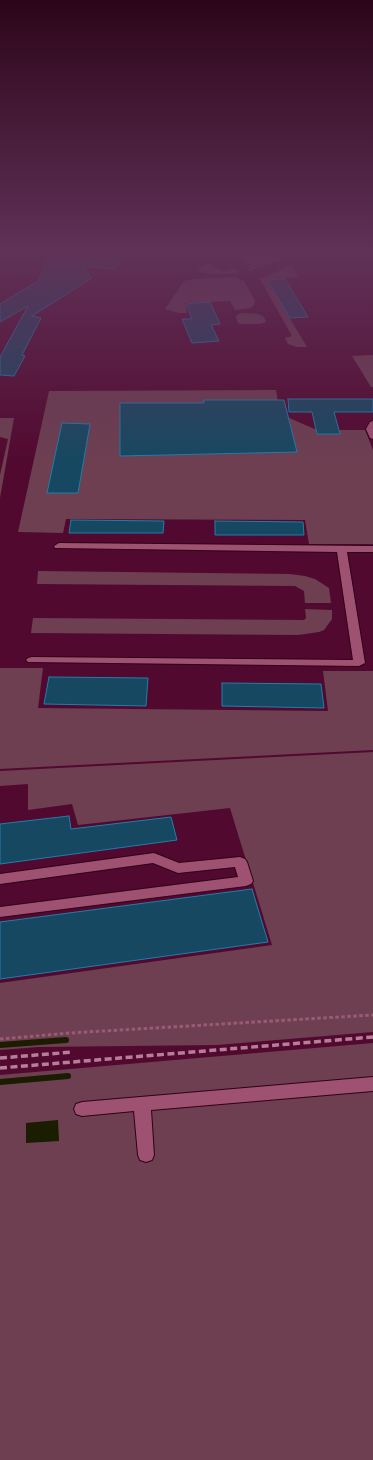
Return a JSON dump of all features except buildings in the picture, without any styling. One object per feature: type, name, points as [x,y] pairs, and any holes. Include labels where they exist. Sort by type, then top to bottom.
[{"type":"lane","points":[[373,424],[370,429],[373,436]]},
{"type":"lane","points":[[59,546],[373,549]]},
{"type":"lane","points":[[32,660],[359,663],[342,549]]},
{"type":"lane","points":[[0,879],[154,858],[178,868],[240,862],[246,881],[0,912]]},
{"type":"lane","points":[[82,1109],[373,1084]]},
{"type":"lane","points":[[142,1104],[146,1155]]},
{"type":"path","points":[[0,1039],[70,1033],[373,1016]]},
{"type":"shaded area","points":[[238,323],[263,323],[260,324]]},
{"type":"shaded area","points":[[285,323],[293,323],[307,347],[297,347],[288,344],[285,338],[292,336]]},
{"type":"shaded area","points":[[373,355],[373,387],[371,387],[352,356]]},
{"type":"shaded area","points":[[276,390],[280,414],[317,430],[365,430],[373,450],[373,544],[309,544],[305,520],[66,519],[63,533],[18,532],[49,391]]},
{"type":"shaded area","points":[[0,418],[14,418],[0,498],[0,475],[8,439],[0,437]]},
{"type":"shaded area","points":[[38,571],[289,574],[315,579],[329,588],[331,603],[305,603],[304,591],[295,586],[37,584]]},
{"type":"shaded area","points":[[305,609],[332,610],[332,619],[324,630],[298,635],[31,633],[33,618],[304,620],[306,618]]},
{"type":"shaded area","points":[[0,668],[43,668],[38,708],[328,711],[323,671],[373,671],[373,750],[0,769]]},
{"type":"shaded area","points":[[373,752],[373,1032],[217,1045],[38,1047],[0,1050],[0,983],[272,945],[230,808],[78,825],[72,804],[28,810],[28,784],[0,786],[0,771]]},
{"type":"shaded area","points":[[373,1043],[373,1460],[0,1460],[0,1075]]},
{"type":"shaded area","points":[[58,1120],[59,1141],[26,1143],[26,1123]]},
{"type":"waterway","points":[[0,1045],[66,1040]]},
{"type":"waterway","points":[[0,1082],[68,1076]]},
{"type":"railway","points":[[0,1068],[373,1037]]},
{"type":"railway","points":[[0,1058],[73,1052]]}]
